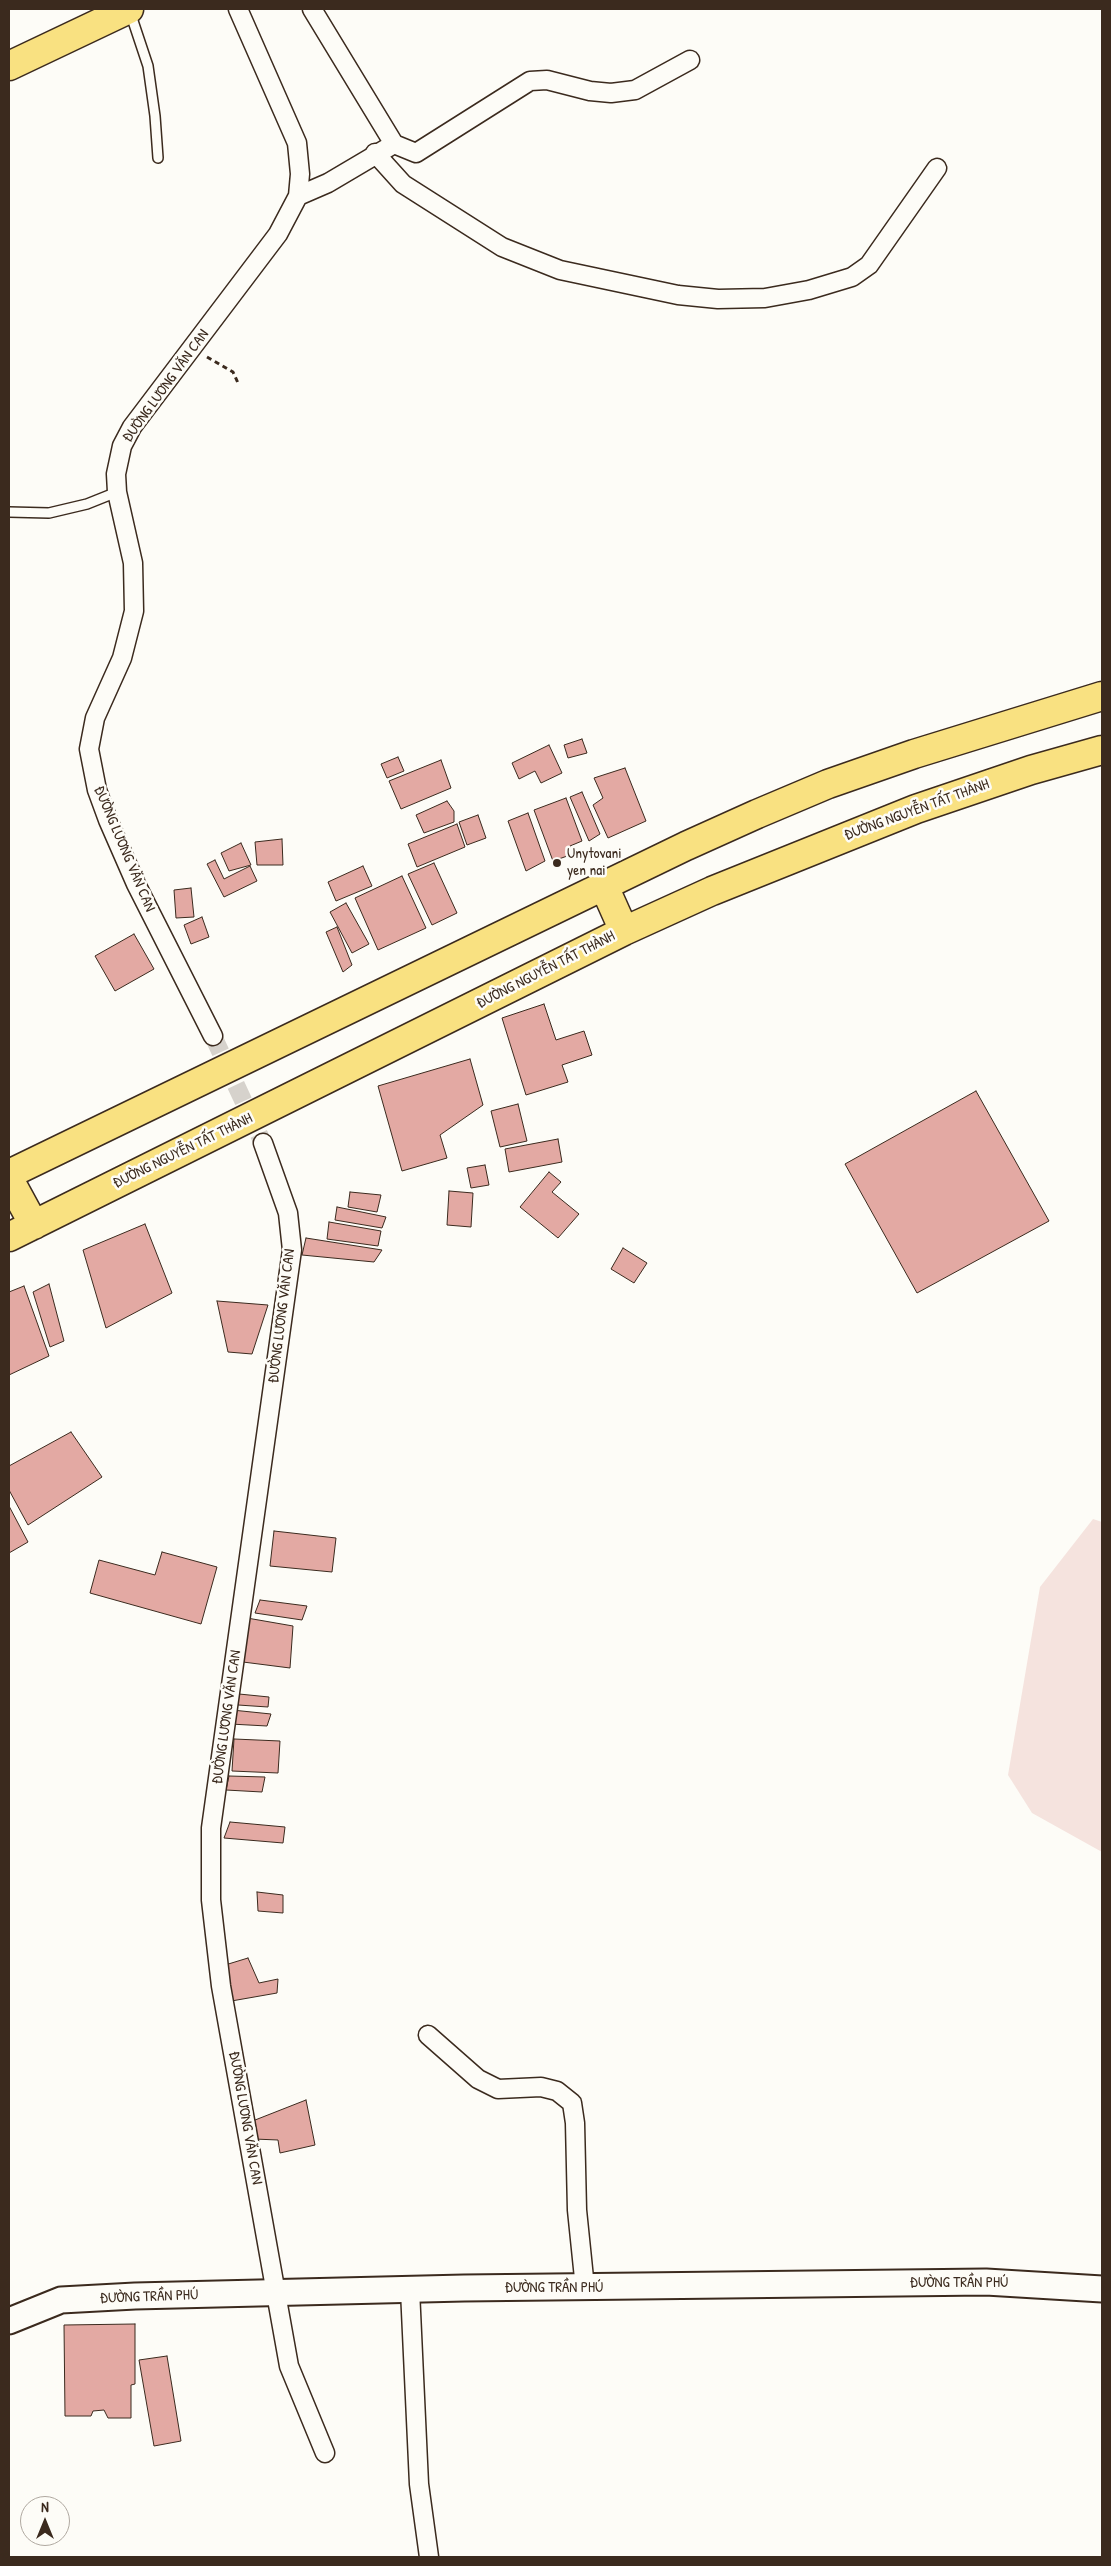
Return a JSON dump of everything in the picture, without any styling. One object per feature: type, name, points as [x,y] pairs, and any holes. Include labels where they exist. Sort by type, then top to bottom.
[{"type":"main road","points":[[9,66],[129,9]]},
{"type":"main road","points":[[9,1174],[695,842],[828,784],[977,734],[1102,696]]},
{"type":"main road","name":"ĐƯỜNG NGUYỄN TẤT THÀNH","points":[[9,1237],[624,931],[721,887],[907,812],[1031,770],[1102,750]]},
{"type":"main road","points":[[604,886],[624,931]]},
{"type":"main road","points":[[9,1179],[34,1224]]},
{"type":"street","name":"ĐƯỜNG LƯƠNG VĂN CAN","points":[[213,1036],[129,868],[100,797],[89,758],[90,738],[95,718],[122,658],[134,611],[133,563],[117,492],[116,474],[122,446],[132,427],[193,349],[278,234],[298,196],[300,174],[297,143],[238,9]]},
{"type":"street","points":[[312,9],[394,144],[416,153],[530,80],[547,80],[597,92],[634,90],[690,60]]},
{"type":"street","points":[[298,196],[328,183],[375,153],[394,144]]},
{"type":"street","points":[[375,153],[403,184],[502,247],[560,270],[678,295],[718,299],[765,298],[809,290],[852,277],[869,264],[937,168]]},
{"type":"street","name":"ĐƯỜNG LƯƠNG VĂN CAN","points":[[263,1143],[288,1213],[292,1250],[212,1828],[212,1900],[221,1986],[289,2366],[325,2453]]},
{"type":"street","points":[[428,2035],[478,2079],[498,2089],[541,2087],[557,2091],[572,2102],[575,2123],[577,2210],[585,2288]]},
{"type":"street","name":"ĐƯỜNG TRẦN PHÚ","points":[[9,2321],[61,2300],[277,2293],[986,2282],[1102,2289]]},
{"type":"street","points":[[410,2290],[419,2484],[429,2557]]},
{"type":"lane","points":[[129,9],[148,66],[156,116],[158,158]]},
{"type":"lane","points":[[9,512],[49,513],[87,504],[117,492]]},
{"type":"path","points":[[193,349],[233,372],[238,383]]},
{"type":"shaded area","points":[[1093,1519],[1102,1522],[1102,1852],[1032,1813],[1008,1775],[1040,1587]]},
{"type":"building","points":[[582,739],[587,753],[568,758],[564,745]]},
{"type":"building","points":[[549,745],[562,773],[541,783],[535,771],[519,779],[512,763]]},
{"type":"building","points":[[398,757],[404,771],[387,778],[381,764]]},
{"type":"building","points":[[441,760],[451,788],[401,809],[389,781]]},
{"type":"building","points":[[625,768],[646,821],[608,838],[593,805],[603,798],[594,778]]},
{"type":"building","points":[[582,792],[600,834],[589,841],[570,797]]},
{"type":"building","points":[[566,798],[582,841],[570,846],[573,854],[553,861],[534,810]]},
{"type":"building","points":[[447,801],[454,811],[454,822],[424,833],[416,815]]},
{"type":"building","points":[[528,813],[545,861],[526,871],[508,821]]},
{"type":"building","points":[[478,815],[486,838],[467,845],[459,822]]},
{"type":"building","points":[[457,824],[465,847],[417,867],[408,844]]},
{"type":"building","points":[[282,839],[283,865],[257,865],[255,842]]},
{"type":"building","points":[[241,843],[251,865],[229,871],[221,853]]},
{"type":"building","points":[[215,860],[224,879],[250,866],[257,881],[224,897],[207,864]]},
{"type":"building","points":[[434,863],[457,913],[432,925],[408,874]]},
{"type":"building","points":[[363,866],[372,886],[336,901],[328,882]]},
{"type":"building","points":[[402,876],[426,928],[378,950],[355,898]]},
{"type":"building","points":[[191,888],[194,917],[176,918],[174,890]]},
{"type":"building","points":[[346,903],[369,944],[352,953],[330,912]]},
{"type":"building","points":[[202,917],[209,937],[191,944],[184,925]]},
{"type":"building","points":[[337,927],[352,965],[343,972],[326,932]]},
{"type":"building","points":[[134,934],[154,969],[115,991],[95,956]]},
{"type":"building","points":[[544,1004],[556,1040],[584,1031],[592,1055],[562,1065],[568,1082],[526,1095],[502,1018]]},
{"type":"building","points":[[470,1059],[483,1105],[440,1135],[447,1158],[402,1171],[378,1086]]},
{"type":"building","points":[[976,1091],[1049,1221],[917,1293],[845,1164]]},
{"type":"building","points":[[518,1104],[527,1141],[500,1147],[491,1111]]},
{"type":"building","points":[[558,1139],[562,1162],[509,1172],[505,1149]]},
{"type":"building","points":[[485,1165],[489,1185],[471,1188],[467,1168]]},
{"type":"building","points":[[549,1172],[561,1182],[552,1192],[579,1214],[558,1238],[520,1207]]},
{"type":"building","points":[[449,1191],[473,1193],[471,1227],[447,1225]]},
{"type":"building","points":[[350,1192],[381,1195],[377,1212],[348,1207]]},
{"type":"building","points":[[337,1207],[386,1217],[382,1228],[335,1220]]},
{"type":"building","points":[[329,1222],[381,1231],[378,1246],[327,1239]]},
{"type":"building","points":[[145,1224],[172,1293],[106,1328],[83,1250]]},
{"type":"building","points":[[306,1238],[382,1250],[374,1262],[302,1255]]},
{"type":"building","points":[[623,1248],[647,1263],[634,1283],[611,1269]]},
{"type":"building","points":[[49,1284],[64,1341],[50,1347],[33,1292]]},
{"type":"building","points":[[24,1286],[49,1356],[9,1375],[9,1292]]},
{"type":"building","points":[[217,1301],[268,1305],[252,1354],[228,1352]]},
{"type":"building","points":[[71,1432],[102,1477],[28,1525],[9,1490],[9,1466]]},
{"type":"building","points":[[9,1506],[28,1542],[9,1553]]},
{"type":"building","points":[[274,1531],[336,1538],[332,1572],[270,1566]]},
{"type":"building","points":[[162,1552],[217,1567],[201,1624],[90,1593],[99,1560],[155,1575]]},
{"type":"building","points":[[260,1600],[307,1606],[302,1620],[255,1613]]},
{"type":"building","points":[[247,1618],[293,1626],[290,1668],[243,1662]]},
{"type":"building","points":[[239,1694],[269,1697],[268,1707],[238,1705]]},
{"type":"building","points":[[232,1710],[271,1714],[267,1726],[230,1724]]},
{"type":"building","points":[[234,1739],[280,1741],[278,1773],[232,1771]]},
{"type":"building","points":[[229,1776],[265,1777],[262,1792],[226,1790]]},
{"type":"building","points":[[230,1822],[285,1827],[283,1843],[224,1838]]},
{"type":"building","points":[[257,1892],[283,1895],[283,1913],[258,1911]]},
{"type":"building","points":[[248,1958],[259,1983],[278,1979],[277,1993],[220,2003],[212,1969]]},
{"type":"building","points":[[306,2100],[315,2145],[280,2153],[278,2140],[254,2139],[250,2122]]},
{"type":"building","points":[[135,2324],[135,2384],[131,2385],[131,2418],[108,2418],[104,2410],[93,2411],[91,2416],[65,2416],[64,2325]]},
{"type":"building","points":[[167,2356],[181,2441],[154,2446],[139,2360]]},
{"type":"tunnel","points":[[213,1036],[263,1143]]},
{"type":"place","name":"Unytovani yen nai","points":[[557,863]]}]
